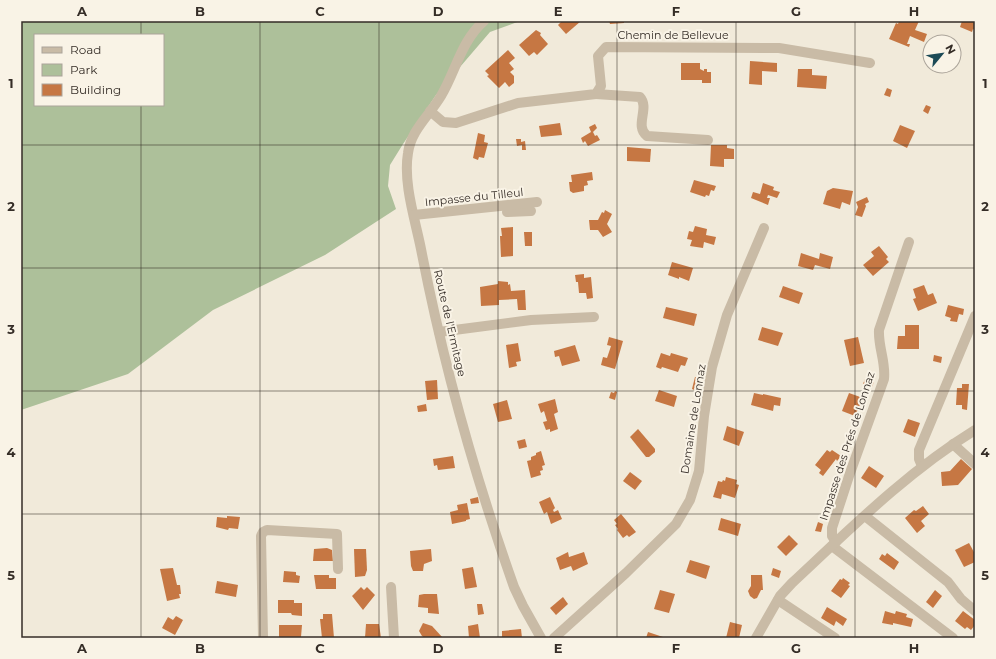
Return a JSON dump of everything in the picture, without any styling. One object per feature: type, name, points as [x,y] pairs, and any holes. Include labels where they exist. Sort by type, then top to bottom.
[{"type":"street","name":"Route de l'Ermitage","points":[[484,21],[471,34],[466,42],[444,91],[414,134],[408,153],[407,174],[431,298],[465,432],[511,578],[523,606],[541,638]]},
{"type":"street","name":"Chemin de Bellevue","points":[[596,94],[601,86],[598,56],[606,47],[779,48],[870,63]]},
{"type":"street","points":[[430,111],[443,122],[456,124],[518,102],[596,94],[640,97],[643,102],[641,128],[643,133],[647,136],[708,140]]},
{"type":"street","points":[[415,218],[534,206]]},
{"type":"street","name":"Domaine de Lonnaz","points":[[554,638],[626,573],[676,524],[690,500],[699,471],[704,416],[712,367],[727,315],[764,228]]},
{"type":"street","name":"Impasse des Prés de Lonnaz","points":[[834,544],[832,528],[884,379],[884,368],[879,342],[879,330],[909,242]]},
{"type":"street","points":[[922,466],[919,450],[975,316]]},
{"type":"street","points":[[439,332],[531,320],[594,318]]},
{"type":"street","points":[[756,638],[778,600],[792,583],[864,516],[922,466],[975,430]]},
{"type":"street","points":[[954,444],[975,464]]},
{"type":"street","points":[[864,516],[948,582],[961,599],[975,611]]},
{"type":"street","points":[[263,638],[261,536],[263,532],[267,530],[337,534],[338,569]]},
{"type":"street","points":[[834,544],[953,638]]},
{"type":"street","points":[[391,587],[394,638]]},
{"type":"street","points":[[778,600],[835,638]]},
{"type":"green space","points":[[21,21],[520,21],[490,32],[436,95],[403,144],[390,165],[388,186],[396,209],[325,255],[213,310],[128,374],[21,410]]},
{"type":"building","points":[[562,21],[581,21],[566,34],[558,25]]},
{"type":"building","points":[[609,21],[624,21],[624,23],[610,24]]},
{"type":"building","points":[[899,21],[919,21],[915,30],[927,34],[922,34],[922,41],[910,36],[907,44],[910,44],[909,47],[889,39],[896,23],[898,24]]},
{"type":"building","points":[[962,21],[975,21],[975,30],[973,29],[972,32],[960,27]]},
{"type":"building","points":[[536,30],[541,33],[540,35],[548,44],[537,55],[534,52],[529,56],[519,45]]},
{"type":"building","points":[[508,50],[515,58],[509,63],[514,69],[510,72],[514,76],[514,83],[509,87],[505,82],[499,88],[487,76],[489,75],[485,71]]},
{"type":"building","points":[[750,61],[777,63],[777,72],[762,71],[762,85],[749,84]]},
{"type":"building","points":[[681,63],[700,63],[700,69],[704,71],[704,69],[707,69],[707,72],[711,72],[711,83],[702,83],[702,80],[681,80]]},
{"type":"building","points":[[798,69],[812,69],[812,75],[827,76],[826,89],[797,87]]},
{"type":"building","points":[[887,88],[892,90],[890,97],[884,95]]},
{"type":"building","points":[[926,105],[931,107],[928,114],[923,111]]},
{"type":"building","points":[[560,123],[562,135],[541,137],[539,126]]},
{"type":"building","points":[[595,124],[597,128],[593,132],[600,140],[588,146],[585,141],[583,143],[581,138],[591,132],[589,127]]},
{"type":"building","points":[[900,125],[915,131],[907,148],[893,141]]},
{"type":"building","points":[[478,133],[485,135],[484,142],[488,143],[484,158],[479,157],[478,160],[473,158]]},
{"type":"building","points":[[516,139],[521,139],[521,142],[525,141],[526,150],[522,150],[522,145],[517,146]]},
{"type":"building","points":[[711,145],[727,145],[727,148],[734,149],[734,159],[724,159],[724,167],[710,166]]},
{"type":"building","points":[[627,147],[651,149],[650,162],[627,161]]},
{"type":"building","points":[[592,172],[593,180],[587,181],[588,185],[584,186],[584,191],[573,193],[570,191],[569,182],[572,182],[571,175]]},
{"type":"building","points":[[694,180],[716,186],[714,191],[711,190],[709,196],[706,195],[705,197],[690,192]]},
{"type":"building","points":[[763,183],[774,187],[773,190],[780,192],[777,198],[768,195],[767,198],[770,198],[768,205],[751,198],[753,192],[760,194]]},
{"type":"building","points":[[833,188],[853,191],[850,205],[842,202],[840,209],[823,204],[827,191]]},
{"type":"building","points":[[867,197],[869,202],[865,204],[866,206],[862,217],[855,215],[858,207],[856,202]]},
{"type":"building","points":[[605,210],[612,214],[607,224],[612,232],[603,237],[598,230],[590,230],[589,220],[598,220],[602,212],[604,213]]},
{"type":"building","points":[[695,226],[707,229],[706,235],[716,237],[714,245],[704,242],[703,248],[690,246],[692,240],[687,239],[689,231],[693,232]]},
{"type":"building","points":[[513,227],[513,256],[501,257],[501,228]]},
{"type":"building","points":[[524,232],[532,232],[532,246],[525,246]]},
{"type":"building","points":[[879,246],[888,257],[886,259],[889,262],[873,276],[863,265],[874,256],[871,252]]},
{"type":"building","points":[[801,253],[819,259],[820,253],[833,257],[830,269],[815,265],[813,270],[798,266]]},
{"type":"building","points":[[672,262],[693,268],[689,281],[668,275]]},
{"type":"building","points":[[584,274],[584,278],[591,277],[593,298],[587,299],[586,293],[579,293],[578,282],[576,282],[575,275]]},
{"type":"building","points":[[498,281],[508,282],[508,285],[510,284],[511,291],[525,290],[526,310],[518,310],[517,299],[499,300],[499,305],[481,306],[480,287],[498,284]]},
{"type":"building","points":[[924,285],[928,295],[933,293],[937,303],[918,311],[913,299],[916,298],[913,289]]},
{"type":"building","points":[[783,286],[803,293],[799,304],[779,297]]},
{"type":"building","points":[[948,305],[964,309],[963,315],[959,314],[957,322],[950,321],[951,318],[945,316]]},
{"type":"building","points":[[666,307],[697,314],[694,326],[663,318]]},
{"type":"building","points":[[905,325],[919,325],[919,349],[897,349],[898,336],[905,336]]},
{"type":"building","points":[[762,327],[783,333],[778,346],[758,340]]},
{"type":"building","points":[[609,337],[623,341],[615,369],[601,365],[603,357],[607,358],[611,346],[607,345]]},
{"type":"building","points":[[858,337],[864,363],[850,366],[844,340]]},
{"type":"building","points":[[518,343],[521,361],[516,362],[517,366],[509,368],[506,345]]},
{"type":"building","points":[[575,345],[580,361],[562,366],[559,356],[555,357],[554,351]]},
{"type":"building","points":[[661,353],[670,356],[671,353],[688,358],[685,366],[681,365],[678,372],[662,367],[661,369],[656,367]]},
{"type":"building","points":[[934,355],[942,357],[941,363],[933,361]]},
{"type":"building","points":[[695,377],[704,379],[701,393],[692,389]]},
{"type":"building","points":[[865,379],[874,382],[872,387],[863,384]]},
{"type":"building","points":[[437,380],[438,399],[427,400],[425,381]]},
{"type":"building","points":[[962,384],[969,384],[967,410],[962,409],[962,405],[956,405],[957,388],[962,388]]},
{"type":"building","points":[[659,390],[677,396],[674,407],[655,401]]},
{"type":"building","points":[[615,391],[617,392],[615,400],[609,398],[611,392],[614,393]]},
{"type":"building","points":[[754,393],[781,398],[780,406],[774,405],[773,411],[751,405]]},
{"type":"building","points":[[849,393],[863,398],[855,416],[842,411]]},
{"type":"building","points":[[555,399],[558,412],[554,414],[558,429],[550,432],[550,429],[546,430],[543,422],[547,421],[544,411],[541,413],[538,404]]},
{"type":"building","points":[[507,400],[512,419],[498,422],[493,404]]},
{"type":"building","points":[[426,404],[427,411],[418,412],[417,406]]},
{"type":"building","points":[[908,419],[920,423],[915,437],[903,432]]},
{"type":"building","points":[[727,426],[744,432],[739,446],[723,440]]},
{"type":"building","points":[[638,429],[655,449],[655,452],[649,457],[646,457],[630,437]]},
{"type":"building","points":[[525,439],[527,447],[519,449],[517,441]]},
{"type":"building","points":[[827,450],[830,452],[832,450],[841,456],[837,461],[836,459],[823,476],[819,473],[821,470],[815,465]]},
{"type":"building","points":[[541,451],[545,465],[542,466],[543,470],[540,471],[541,475],[531,478],[527,461],[531,460],[531,457]]},
{"type":"building","points":[[453,456],[455,468],[438,470],[437,465],[434,466],[433,459]]},
{"type":"building","points":[[961,459],[972,469],[958,485],[942,486],[941,472],[950,471]]},
{"type":"building","points":[[869,466],[884,476],[876,488],[861,478]]},
{"type":"building","points":[[630,472],[642,481],[635,490],[623,481]]},
{"type":"building","points":[[726,477],[737,480],[736,484],[739,485],[735,498],[722,494],[721,499],[713,497],[718,481],[725,481]]},
{"type":"building","points":[[478,497],[479,503],[471,504],[470,499]]},
{"type":"building","points":[[550,497],[555,508],[553,510],[554,512],[558,510],[562,519],[551,524],[547,512],[544,514],[539,502]]},
{"type":"building","points":[[467,503],[470,519],[452,524],[450,512],[458,510],[457,505]]},
{"type":"building","points":[[923,506],[929,514],[921,521],[925,526],[917,533],[905,518],[914,510],[916,511]]},
{"type":"building","points":[[621,514],[636,532],[629,537],[627,535],[623,538],[615,525],[617,524],[614,520]]},
{"type":"building","points":[[227,516],[240,517],[238,529],[229,528],[228,530],[216,527],[217,517],[227,518]]},
{"type":"building","points":[[721,518],[741,524],[738,536],[718,530]]},
{"type":"building","points":[[818,522],[823,524],[821,532],[815,531]]},
{"type":"building","points":[[789,535],[798,544],[786,556],[777,547]]},
{"type":"building","points":[[969,543],[975,554],[975,562],[964,567],[955,550]]},
{"type":"building","points":[[327,548],[332,550],[333,561],[313,561],[314,549]]},
{"type":"building","points":[[354,549],[366,549],[367,570],[365,576],[355,577]]},
{"type":"building","points":[[431,549],[432,561],[424,564],[423,571],[413,571],[411,566],[410,551]]},
{"type":"building","points":[[568,552],[569,557],[584,552],[588,564],[573,571],[571,566],[560,570],[556,558]]},
{"type":"building","points":[[887,553],[899,562],[894,570],[879,559],[882,554],[885,556]]},
{"type":"building","points":[[690,560],[710,566],[706,579],[686,572]]},
{"type":"building","points":[[473,567],[477,587],[465,589],[462,569]]},
{"type":"building","points":[[173,568],[177,585],[180,585],[181,594],[179,594],[180,598],[167,601],[160,569]]},
{"type":"building","points":[[773,568],[781,571],[779,578],[771,575]]},
{"type":"building","points":[[284,571],[296,572],[296,575],[300,576],[299,583],[283,582]]},
{"type":"building","points":[[314,575],[329,575],[329,578],[336,578],[336,589],[316,589]]},
{"type":"building","points":[[751,575],[762,575],[763,590],[761,590],[757,598],[754,599],[750,596],[748,591],[751,586]]},
{"type":"building","points":[[843,578],[850,583],[848,585],[850,586],[841,598],[831,591],[840,579],[842,580]]},
{"type":"building","points":[[217,581],[238,585],[236,597],[215,593]]},
{"type":"building","points":[[361,587],[364,590],[367,587],[375,595],[363,610],[352,596]]},
{"type":"building","points":[[660,590],[675,594],[669,613],[654,609]]},
{"type":"building","points":[[935,590],[942,596],[933,608],[926,602]]},
{"type":"building","points":[[437,594],[439,614],[428,613],[428,608],[418,607],[419,595]]},
{"type":"building","points":[[563,597],[568,604],[556,615],[550,608]]},
{"type":"building","points":[[278,600],[294,600],[294,603],[302,603],[302,616],[292,615],[291,613],[278,613]]},
{"type":"building","points":[[477,604],[482,604],[484,614],[478,615]]},
{"type":"building","points":[[827,607],[847,619],[843,626],[836,621],[834,626],[821,618]]},
{"type":"building","points":[[885,611],[895,614],[896,611],[907,614],[906,617],[913,619],[911,627],[893,623],[893,625],[882,623]]},
{"type":"building","points":[[963,611],[975,620],[975,625],[971,630],[967,627],[965,629],[955,621]]},
{"type":"building","points":[[323,614],[332,614],[334,638],[322,638],[320,619],[323,619]]},
{"type":"building","points":[[176,616],[183,620],[175,635],[162,628],[168,617],[173,620]]},
{"type":"building","points":[[730,622],[742,625],[739,638],[726,638]]},
{"type":"building","points":[[423,623],[432,626],[443,638],[425,638],[422,636],[419,631]]},
{"type":"building","points":[[366,624],[379,624],[381,638],[365,638]]},
{"type":"building","points":[[478,624],[480,638],[469,638],[468,626]]},
{"type":"building","points":[[279,625],[302,625],[301,637],[279,638]]},
{"type":"building","points":[[521,629],[522,638],[502,638],[502,631]]},
{"type":"building","points":[[648,632],[666,638],[646,638]]}]
